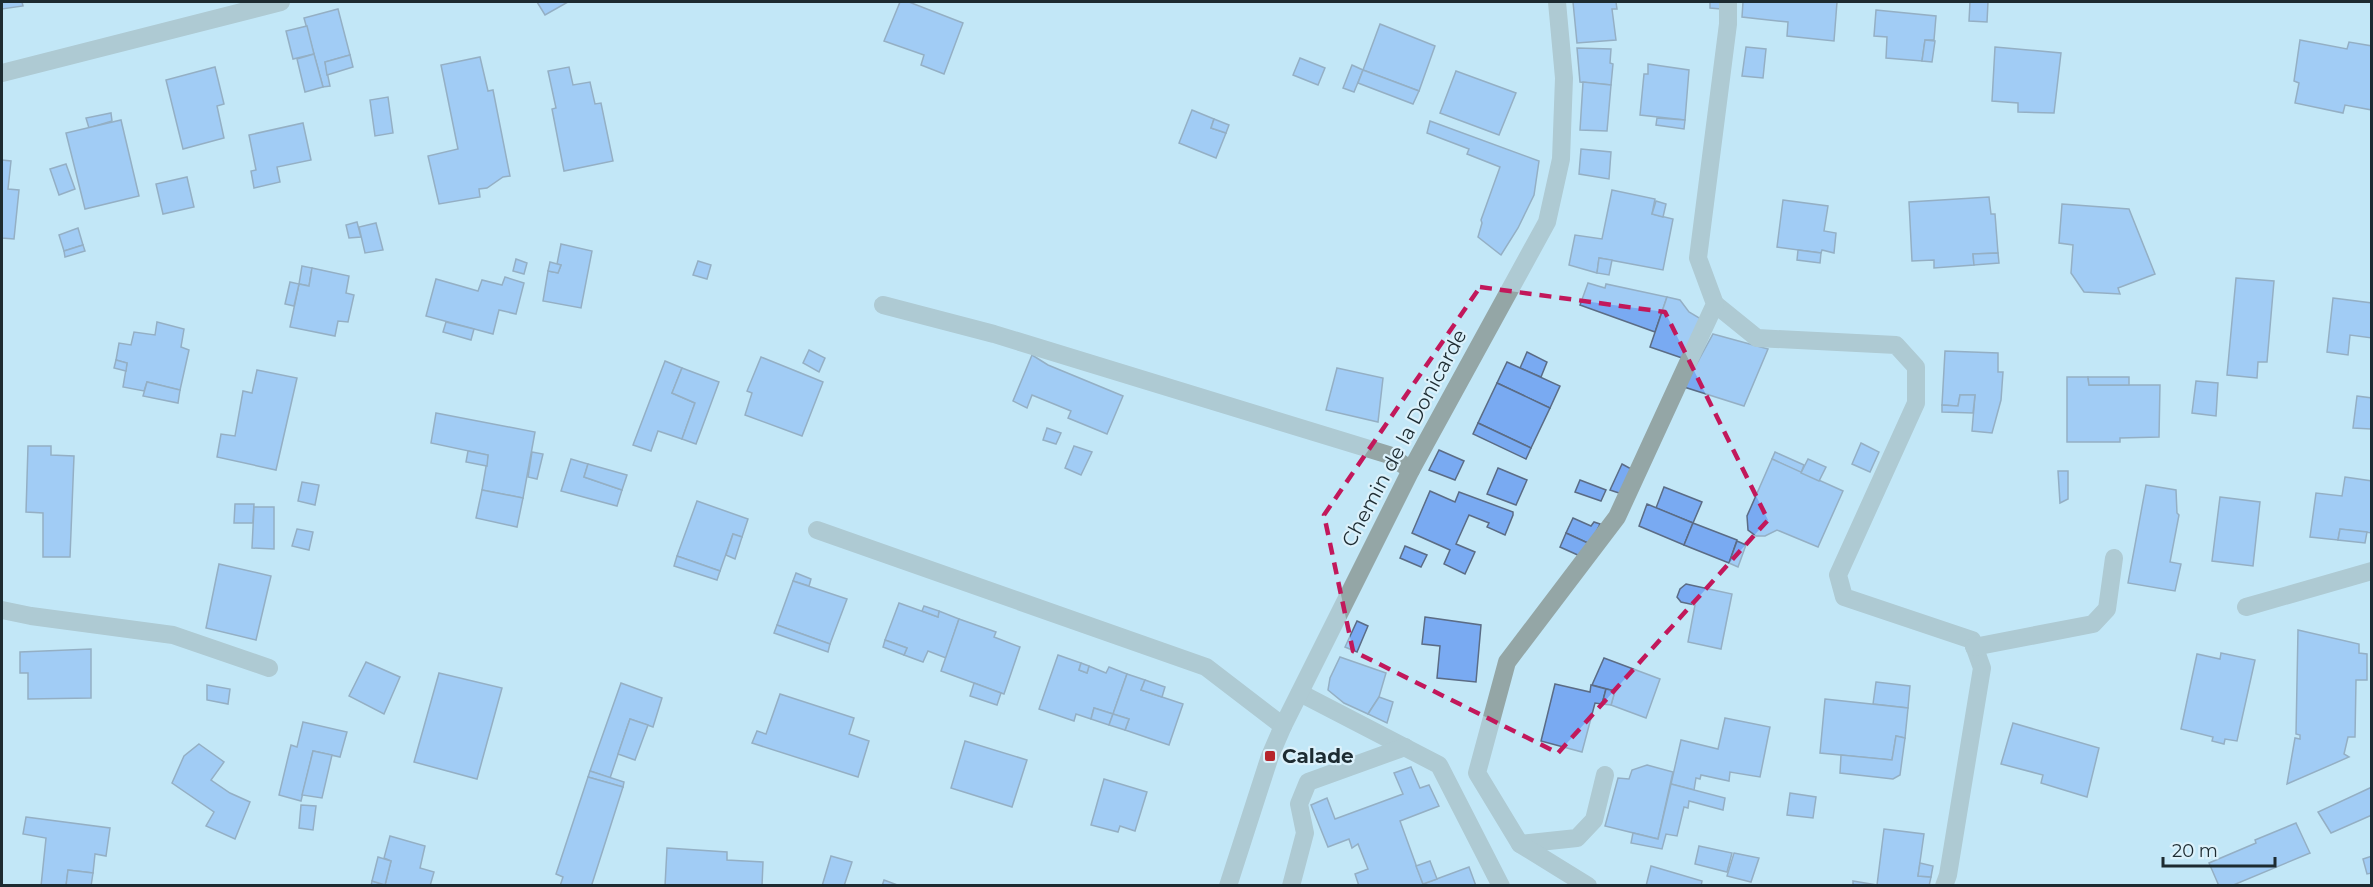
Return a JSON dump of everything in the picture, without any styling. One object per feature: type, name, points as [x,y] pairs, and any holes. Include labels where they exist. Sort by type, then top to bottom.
[{"type":"street","points":[[2,73],[281,2]]},
{"type":"street","name":"Chemin de la Donicarde","points":[[1228,885],[1270,756],[1283,726],[1411,471],[1547,222],[1561,159],[1564,78],[1557,2]]},
{"type":"street","points":[[1728,2],[1728,24],[1698,258],[1714,304],[1757,338],[1896,345],[1916,367],[1916,403],[1838,575],[1845,597],[1972,640],[1982,668],[1948,875],[1944,885]]},
{"type":"street","points":[[1588,885],[1520,844],[1478,774],[1507,662],[1617,517],[1714,304]]},
{"type":"street","points":[[883,305],[994,334],[1389,455],[1411,471]]},
{"type":"street","points":[[817,530],[1206,667],[1283,726]]},
{"type":"street","points":[[1974,647],[2092,624],[2107,609],[2114,558]]},
{"type":"street","points":[[2246,607],[2366,573],[2372,590]]},
{"type":"street","points":[[2,610],[173,635],[269,668]]},
{"type":"street","points":[[1300,693],[1439,765],[1501,885]]},
{"type":"street","points":[[1290,885],[1305,833],[1299,804],[1308,782],[1405,747]]},
{"type":"street","points":[[1520,844],[1577,838],[1594,820],[1605,775]]},
{"type":"highlighted area","points":[[1480,287],[1665,312],[1768,520],[1558,753],[1353,651],[1324,515]]},
{"type":"building","points":[[2,2],[22,2],[23,6],[2,9]]},
{"type":"building","points":[[537,2],[568,2],[545,15]]},
{"type":"building","points":[[900,2],[909,2],[963,23],[944,74],[921,65],[924,55],[884,41]]},
{"type":"building","points":[[1573,2],[1616,2],[1617,9],[1612,9],[1616,40],[1577,43]]},
{"type":"building","points":[[1710,2],[1722,2],[1721,9],[1710,8]]},
{"type":"building","points":[[1743,2],[1837,2],[1834,41],[1787,36],[1788,22],[1742,17]]},
{"type":"building","points":[[1970,2],[1988,2],[1987,22],[1969,21]]},
{"type":"building","points":[[338,9],[350,55],[325,62],[330,86],[323,87],[304,18]]},
{"type":"building","points":[[1876,10],[1936,16],[1934,40],[1925,40],[1922,61],[1886,58],[1887,37],[1874,36]]},
{"type":"building","points":[[1380,24],[1435,46],[1419,91],[1363,70]]},
{"type":"building","points":[[307,26],[314,54],[293,59],[286,31]]},
{"type":"building","points":[[1925,40],[1935,41],[1932,62],[1922,61]]},
{"type":"building","points":[[2300,40],[2347,49],[2349,42],[2372,46],[2372,110],[2345,105],[2343,113],[2295,103],[2299,83],[2294,81]]},
{"type":"building","points":[[1746,47],[1766,49],[1763,78],[1742,76]]},
{"type":"building","points":[[1995,47],[2061,53],[2054,113],[2018,112],[2018,103],[1992,101]]},
{"type":"building","points":[[1577,48],[1611,49],[1610,63],[1613,64],[1611,85],[1580,82]]},
{"type":"building","points":[[314,54],[323,87],[305,92],[297,59]]},
{"type":"building","points":[[350,55],[353,67],[327,75],[325,62]]},
{"type":"building","points":[[480,57],[488,91],[493,90],[510,176],[503,177],[487,188],[479,189],[480,197],[439,204],[428,156],[458,149],[441,65]]},
{"type":"building","points":[[1300,58],[1325,68],[1318,85],[1293,75]]},
{"type":"building","points":[[1648,64],[1689,70],[1685,120],[1640,115],[1644,74],[1648,74]]},
{"type":"building","points":[[1352,65],[1363,70],[1354,92],[1343,88]]},
{"type":"building","points":[[215,67],[224,104],[217,106],[224,138],[183,149],[166,80]]},
{"type":"building","points":[[569,67],[573,85],[590,82],[595,104],[601,103],[613,161],[564,171],[552,109],[556,108],[548,71]]},
{"type":"building","points":[[1363,70],[1419,91],[1413,104],[1358,83]]},
{"type":"building","points":[[1456,71],[1516,93],[1499,135],[1440,113]]},
{"type":"building","points":[[1583,82],[1611,85],[1607,131],[1580,130]]},
{"type":"building","points":[[388,97],[393,133],[375,136],[370,100]]},
{"type":"building","points":[[1192,110],[1214,119],[1211,128],[1226,133],[1216,158],[1179,143]]},
{"type":"building","points":[[111,113],[112,121],[89,128],[86,118]]},
{"type":"building","points":[[1657,118],[1685,120],[1684,129],[1656,125]]},
{"type":"building","points":[[1214,119],[1229,125],[1226,133],[1211,128]]},
{"type":"building","points":[[121,120],[139,196],[85,209],[66,133]]},
{"type":"building","points":[[1430,121],[1539,161],[1534,195],[1518,228],[1501,255],[1478,237],[1481,220],[1500,167],[1467,154],[1469,149],[1427,133]]},
{"type":"building","points":[[303,123],[311,160],[277,167],[280,182],[254,188],[251,171],[256,170],[249,135]]},
{"type":"building","points":[[1581,149],[1611,152],[1609,179],[1579,174]]},
{"type":"building","points":[[2,160],[11,161],[8,189],[19,190],[14,239],[2,238]]},
{"type":"building","points":[[66,164],[75,189],[59,195],[50,169]]},
{"type":"building","points":[[187,177],[194,207],[163,214],[156,184]]},
{"type":"building","points":[[1612,190],[1655,199],[1652,214],[1673,219],[1663,270],[1599,258],[1597,273],[1569,265],[1575,235],[1602,239]]},
{"type":"building","points":[[1989,197],[1991,214],[1995,214],[1998,253],[1973,254],[1974,265],[1934,268],[1934,260],[1912,261],[1909,202]]},
{"type":"building","points":[[1783,200],[1828,206],[1824,231],[1836,233],[1834,253],[1777,247]]},
{"type":"building","points":[[1656,201],[1666,204],[1663,217],[1652,214]]},
{"type":"building","points":[[2062,204],[2129,209],[2155,274],[2118,288],[2120,294],[2084,292],[2071,273],[2073,245],[2059,243]]},
{"type":"building","points":[[357,222],[361,237],[349,238],[346,225]]},
{"type":"building","points":[[376,223],[383,250],[365,253],[359,227]]},
{"type":"building","points":[[78,228],[83,245],[64,251],[59,235]]},
{"type":"building","points":[[561,244],[592,251],[581,308],[543,301],[548,271],[558,273],[561,265],[557,264]]},
{"type":"building","points":[[83,245],[85,251],[65,257],[64,251]]},
{"type":"building","points":[[1798,250],[1821,253],[1820,263],[1797,260]]},
{"type":"building","points":[[1998,253],[1999,263],[1974,265],[1973,254]]},
{"type":"building","points":[[1599,258],[1612,260],[1609,275],[1597,273]]},
{"type":"building","points":[[516,259],[527,263],[524,274],[513,271]]},
{"type":"building","points":[[698,261],[711,265],[707,279],[693,275]]},
{"type":"building","points":[[550,262],[561,265],[558,273],[548,271]]},
{"type":"building","points":[[302,266],[312,268],[309,286],[299,284]]},
{"type":"building","points":[[312,268],[349,276],[346,293],[354,295],[348,322],[338,321],[335,336],[290,327],[299,284],[309,286]]},
{"type":"building","points":[[505,277],[524,283],[516,314],[499,310],[493,334],[426,316],[436,279],[478,291],[482,280],[502,285]]},
{"type":"building","points":[[2236,278],[2274,281],[2267,362],[2258,362],[2257,378],[2227,375]]},
{"type":"building","points":[[290,282],[299,284],[294,306],[285,304]]},
{"type":"building","points":[[1588,283],[1605,288],[1606,284],[1667,297],[1655,332],[1580,305]]},
{"type":"building","points":[[1667,297],[1680,300],[1689,312],[1701,319],[1685,359],[1650,347]]},
{"type":"building","points":[[2333,298],[2372,303],[2372,338],[2350,335],[2348,355],[2327,352]]},
{"type":"building","points":[[157,322],[184,329],[181,347],[189,350],[180,390],[147,382],[144,391],[123,387],[127,363],[116,360],[119,343],[131,345],[134,332],[155,335]]},
{"type":"building","points":[[446,322],[474,329],[471,340],[443,332]]},
{"type":"building","points":[[1713,334],[1768,349],[1744,406],[1684,387]]},
{"type":"building","points":[[809,350],[825,358],[819,372],[803,363]]},
{"type":"building","points":[[1945,351],[1998,353],[1998,372],[2003,372],[2001,400],[1992,433],[1972,431],[1975,395],[1960,395],[1958,406],[1942,405]]},
{"type":"building","points":[[1527,352],[1547,362],[1541,377],[1520,368]]},
{"type":"building","points":[[1032,355],[1048,365],[1123,396],[1107,434],[1068,418],[1071,411],[1032,395],[1027,408],[1013,401]]},
{"type":"building","points":[[761,357],[823,382],[802,436],[745,415],[752,393],[747,391]]},
{"type":"building","points":[[116,360],[127,363],[126,371],[114,368]]},
{"type":"building","points":[[665,361],[682,368],[672,393],[695,403],[682,439],[658,431],[651,451],[633,445]]},
{"type":"building","points":[[1507,362],[1560,386],[1550,408],[1497,383]]},
{"type":"building","points":[[682,368],[719,382],[696,444],[682,439],[695,403],[672,393]]},
{"type":"building","points":[[1337,368],[1383,378],[1378,422],[1326,410]]},
{"type":"building","points":[[257,370],[297,378],[276,470],[217,457],[221,434],[235,436],[243,391],[252,393]]},
{"type":"building","points":[[2067,377],[2088,377],[2089,385],[2160,385],[2159,437],[2120,438],[2120,442],[2067,442]]},
{"type":"building","points":[[2088,377],[2129,377],[2129,385],[2089,385]]},
{"type":"building","points":[[2196,381],[2218,383],[2216,416],[2192,413]]},
{"type":"building","points":[[147,382],[180,390],[178,403],[143,396]]},
{"type":"building","points":[[1497,383],[1550,408],[1531,448],[1478,423]]},
{"type":"building","points":[[1960,395],[1975,395],[1973,413],[1942,412],[1942,405],[1958,406]]},
{"type":"building","points":[[2357,396],[2372,398],[2371,429],[2353,428]]},
{"type":"building","points":[[436,413],[535,432],[523,498],[482,490],[488,455],[431,443]]},
{"type":"building","points":[[1478,423],[1531,448],[1526,459],[1473,434]]},
{"type":"building","points":[[1047,428],[1061,433],[1056,444],[1043,440]]},
{"type":"building","points":[[1861,443],[1879,452],[1870,472],[1852,464]]},
{"type":"building","points":[[28,446],[51,446],[51,455],[74,456],[70,557],[43,557],[43,513],[26,512]]},
{"type":"building","points":[[1074,446],[1092,452],[1081,475],[1065,468]]},
{"type":"building","points":[[1439,450],[1464,461],[1455,480],[1429,470]]},
{"type":"building","points":[[468,451],[488,455],[487,466],[466,462]]},
{"type":"building","points":[[532,452],[543,454],[537,479],[528,477]]},
{"type":"building","points":[[1775,452],[1804,465],[1801,473],[1772,459]]},
{"type":"building","points":[[571,459],[588,464],[584,477],[622,490],[617,506],[561,491]]},
{"type":"building","points":[[1772,459],[1843,491],[1818,547],[1777,530],[1765,536],[1756,536],[1748,530],[1747,516]]},
{"type":"building","points":[[1808,459],[1826,467],[1819,481],[1801,473]]},
{"type":"building","points":[[588,464],[627,475],[622,490],[584,477]]},
{"type":"building","points":[[1622,464],[1635,471],[1625,495],[1610,490]]},
{"type":"building","points":[[1498,468],[1527,480],[1516,505],[1487,494]]},
{"type":"building","points":[[2058,471],[2068,471],[2068,499],[2060,503]]},
{"type":"building","points":[[2345,477],[2372,481],[2372,533],[2340,529],[2338,540],[2310,537],[2316,493],[2342,496]]},
{"type":"building","points":[[1580,480],[1606,490],[1601,501],[1575,492]]},
{"type":"building","points":[[302,482],[319,485],[315,505],[298,501]]},
{"type":"building","points":[[2146,485],[2176,490],[2179,515],[2170,562],[2181,564],[2175,591],[2128,583]]},
{"type":"building","points":[[1664,487],[1702,502],[1693,523],[1656,508]]},
{"type":"building","points":[[482,490],[523,498],[517,527],[476,518]]},
{"type":"building","points":[[1430,491],[1455,502],[1459,492],[1513,512],[1505,535],[1487,527],[1489,523],[1469,515],[1456,544],[1475,552],[1465,574],[1444,564],[1450,550],[1412,533]]},
{"type":"building","points":[[2220,497],[2260,502],[2253,566],[2212,561]]},
{"type":"building","points":[[697,501],[748,519],[742,537],[733,534],[720,571],[677,556]]},
{"type":"building","points":[[235,504],[254,504],[253,523],[234,523]]},
{"type":"building","points":[[1647,504],[1693,523],[1684,545],[1639,526]]},
{"type":"building","points":[[254,507],[274,507],[274,549],[252,548]]},
{"type":"building","points":[[1573,518],[1591,526],[1594,522],[1600,524],[1590,544],[1566,533]]},
{"type":"building","points":[[1693,523],[1737,540],[1729,563],[1684,545]]},
{"type":"building","points":[[297,529],[313,532],[309,550],[292,546]]},
{"type":"building","points":[[2340,529],[2367,532],[2365,543],[2338,540]]},
{"type":"building","points":[[1566,533],[1590,544],[1580,556],[1560,547]]},
{"type":"building","points":[[733,534],[742,537],[735,559],[726,555]]},
{"type":"building","points":[[1737,541],[1746,545],[1738,567],[1729,563]]},
{"type":"building","points":[[1405,546],[1427,555],[1421,567],[1400,558]]},
{"type":"building","points":[[677,556],[720,571],[717,580],[674,566]]},
{"type":"building","points":[[219,564],[271,576],[256,640],[206,628]]},
{"type":"building","points":[[796,573],[811,579],[809,586],[793,581]]},
{"type":"building","points":[[793,581],[847,599],[830,644],[777,625]]},
{"type":"building","points":[[1686,584],[1732,594],[1721,649],[1688,642],[1695,605],[1681,602],[1677,597],[1680,589]]},
{"type":"building","points":[[899,603],[938,617],[939,611],[959,619],[946,658],[928,651],[923,662],[904,655],[907,648],[885,640]]},
{"type":"building","points":[[924,606],[939,611],[938,617],[922,611]]},
{"type":"building","points":[[1425,617],[1481,625],[1476,682],[1437,678],[1440,646],[1422,644]]},
{"type":"building","points":[[959,619],[996,632],[994,637],[1020,647],[1004,694],[941,671]]},
{"type":"building","points":[[1357,621],[1368,626],[1357,652],[1345,647]]},
{"type":"building","points":[[777,625],[830,644],[828,652],[774,633]]},
{"type":"building","points":[[2298,630],[2359,644],[2359,653],[2367,654],[2367,680],[2356,680],[2355,737],[2348,737],[2344,754],[2349,757],[2287,784],[2295,738],[2300,739],[2300,735],[2296,734]]},
{"type":"building","points":[[885,640],[907,648],[904,655],[883,647]]},
{"type":"building","points":[[91,649],[91,698],[28,699],[28,673],[20,673],[20,652]]},
{"type":"building","points":[[2221,653],[2255,660],[2237,741],[2225,739],[2224,744],[2212,741],[2213,737],[2181,729],[2197,654],[2220,659]]},
{"type":"building","points":[[1058,655],[1081,663],[1079,670],[1087,673],[1089,666],[1106,673],[1109,667],[1127,674],[1113,714],[1094,708],[1091,719],[1076,714],[1074,721],[1039,709]]},
{"type":"building","points":[[1340,657],[1386,673],[1379,697],[1368,714],[1344,703],[1328,690],[1330,678]]},
{"type":"building","points":[[1604,658],[1660,679],[1646,718],[1611,705],[1615,691],[1592,685]]},
{"type":"building","points":[[366,662],[400,677],[384,714],[349,696]]},
{"type":"building","points":[[1081,663],[1089,666],[1087,673],[1079,670]]},
{"type":"building","points":[[439,673],[502,688],[477,779],[414,762]]},
{"type":"building","points":[[1127,674],[1145,680],[1141,690],[1183,704],[1169,745],[1125,730],[1129,719],[1113,714]]},
{"type":"building","points":[[1145,680],[1165,687],[1162,697],[1141,690]]},
{"type":"building","points":[[1876,682],[1910,686],[1908,708],[1873,704]]},
{"type":"building","points":[[621,683],[662,698],[653,727],[630,719],[610,778],[590,771]]},
{"type":"building","points":[[974,683],[1001,693],[997,705],[970,696]]},
{"type":"building","points":[[1555,684],[1590,692],[1591,685],[1606,689],[1602,704],[1595,703],[1582,752],[1541,741]]},
{"type":"building","points":[[207,685],[230,689],[228,704],[207,700]]},
{"type":"building","points":[[1606,689],[1615,691],[1611,705],[1602,704]]},
{"type":"building","points":[[780,694],[854,718],[849,734],[869,741],[858,777],[752,743],[757,731],[766,734]]},
{"type":"building","points":[[1379,697],[1393,702],[1387,723],[1368,714]]},
{"type":"building","points":[[1825,699],[1908,708],[1905,738],[1896,736],[1892,760],[1820,753]]},
{"type":"building","points":[[1094,708],[1113,714],[1109,725],[1091,719]]},
{"type":"building","points":[[1113,714],[1129,719],[1125,730],[1109,725]]},
{"type":"building","points":[[1725,718],[1770,727],[1760,777],[1730,772],[1729,781],[1701,775],[1700,779],[1696,778],[1694,790],[1671,784],[1681,740],[1718,749]]},
{"type":"building","points":[[630,719],[648,725],[635,760],[618,754]]},
{"type":"building","points":[[303,722],[347,732],[340,757],[313,751],[301,801],[279,795],[291,745],[297,747]]},
{"type":"building","points":[[2013,723],[2099,748],[2087,797],[2041,783],[2043,775],[2001,764]]},
{"type":"building","points":[[1896,736],[1905,738],[1900,775],[1893,779],[1840,773],[1841,755],[1892,760]]},
{"type":"building","points":[[965,741],[1027,760],[1012,807],[951,788]]},
{"type":"building","points":[[199,744],[224,762],[211,780],[230,793],[250,802],[235,839],[206,826],[214,812],[172,783],[184,756]]},
{"type":"building","points":[[313,751],[332,755],[322,798],[302,795]]},
{"type":"building","points":[[1647,765],[1673,772],[1658,839],[1605,826],[1618,778],[1629,779],[1632,770]]},
{"type":"building","points":[[1411,767],[1420,788],[1429,785],[1439,806],[1400,821],[1423,884],[1469,867],[1476,886],[1359,886],[1355,874],[1368,869],[1358,844],[1352,848],[1349,839],[1328,847],[1311,805],[1327,798],[1335,819],[1403,794],[1394,773]]},
{"type":"building","points":[[590,771],[624,782],[623,787],[588,777]]},
{"type":"building","points":[[588,777],[623,787],[592,884],[595,886],[560,886],[563,877],[556,874]]},
{"type":"building","points":[[1104,779],[1147,792],[1135,831],[1120,826],[1118,832],[1091,825]]},
{"type":"building","points":[[1671,784],[1725,798],[1723,810],[1689,801],[1688,808],[1684,807],[1677,836],[1666,834],[1662,849],[1631,843],[1633,833],[1658,839]]},
{"type":"building","points":[[2372,787],[2372,815],[2331,833],[2318,812]]},
{"type":"building","points":[[1790,793],[1816,797],[1813,818],[1787,815]]},
{"type":"building","points":[[301,805],[316,806],[313,830],[299,828]]},
{"type":"building","points":[[26,817],[110,828],[106,856],[95,854],[93,873],[68,870],[66,886],[41,886],[46,838],[23,834]]},
{"type":"building","points":[[2296,823],[2310,853],[2231,886],[2219,886],[2209,863]]},
{"type":"building","points":[[1884,829],[1924,834],[1918,876],[1931,877],[1929,886],[1877,885]]},
{"type":"building","points":[[390,836],[425,846],[420,868],[434,872],[430,886],[371,886],[372,881],[385,885],[391,861],[384,858]]},
{"type":"building","points":[[1699,846],[1732,853],[1727,872],[1695,864]]},
{"type":"building","points":[[667,848],[727,852],[727,860],[763,862],[762,886],[665,886]]},
{"type":"building","points":[[1734,853],[1759,858],[1751,882],[1727,876]]},
{"type":"building","points":[[831,856],[852,862],[844,886],[822,886]]},
{"type":"building","points":[[2372,856],[2372,873],[2367,874],[2363,859]]},
{"type":"building","points":[[378,857],[391,861],[385,885],[372,881]]},
{"type":"building","points":[[1430,861],[1437,879],[1423,884],[1416,866]]},
{"type":"building","points":[[1920,863],[1933,866],[1931,877],[1918,876]]},
{"type":"building","points":[[1651,866],[1702,881],[1701,886],[1646,886]]},
{"type":"building","points":[[68,870],[93,873],[91,886],[66,886]]},
{"type":"building","points":[[884,880],[900,886],[882,886]]},
{"type":"building","points":[[1853,881],[1877,885],[1879,886],[1853,886]]},
{"type":"place","name":"Calade","points":[[1270,756]]}]
